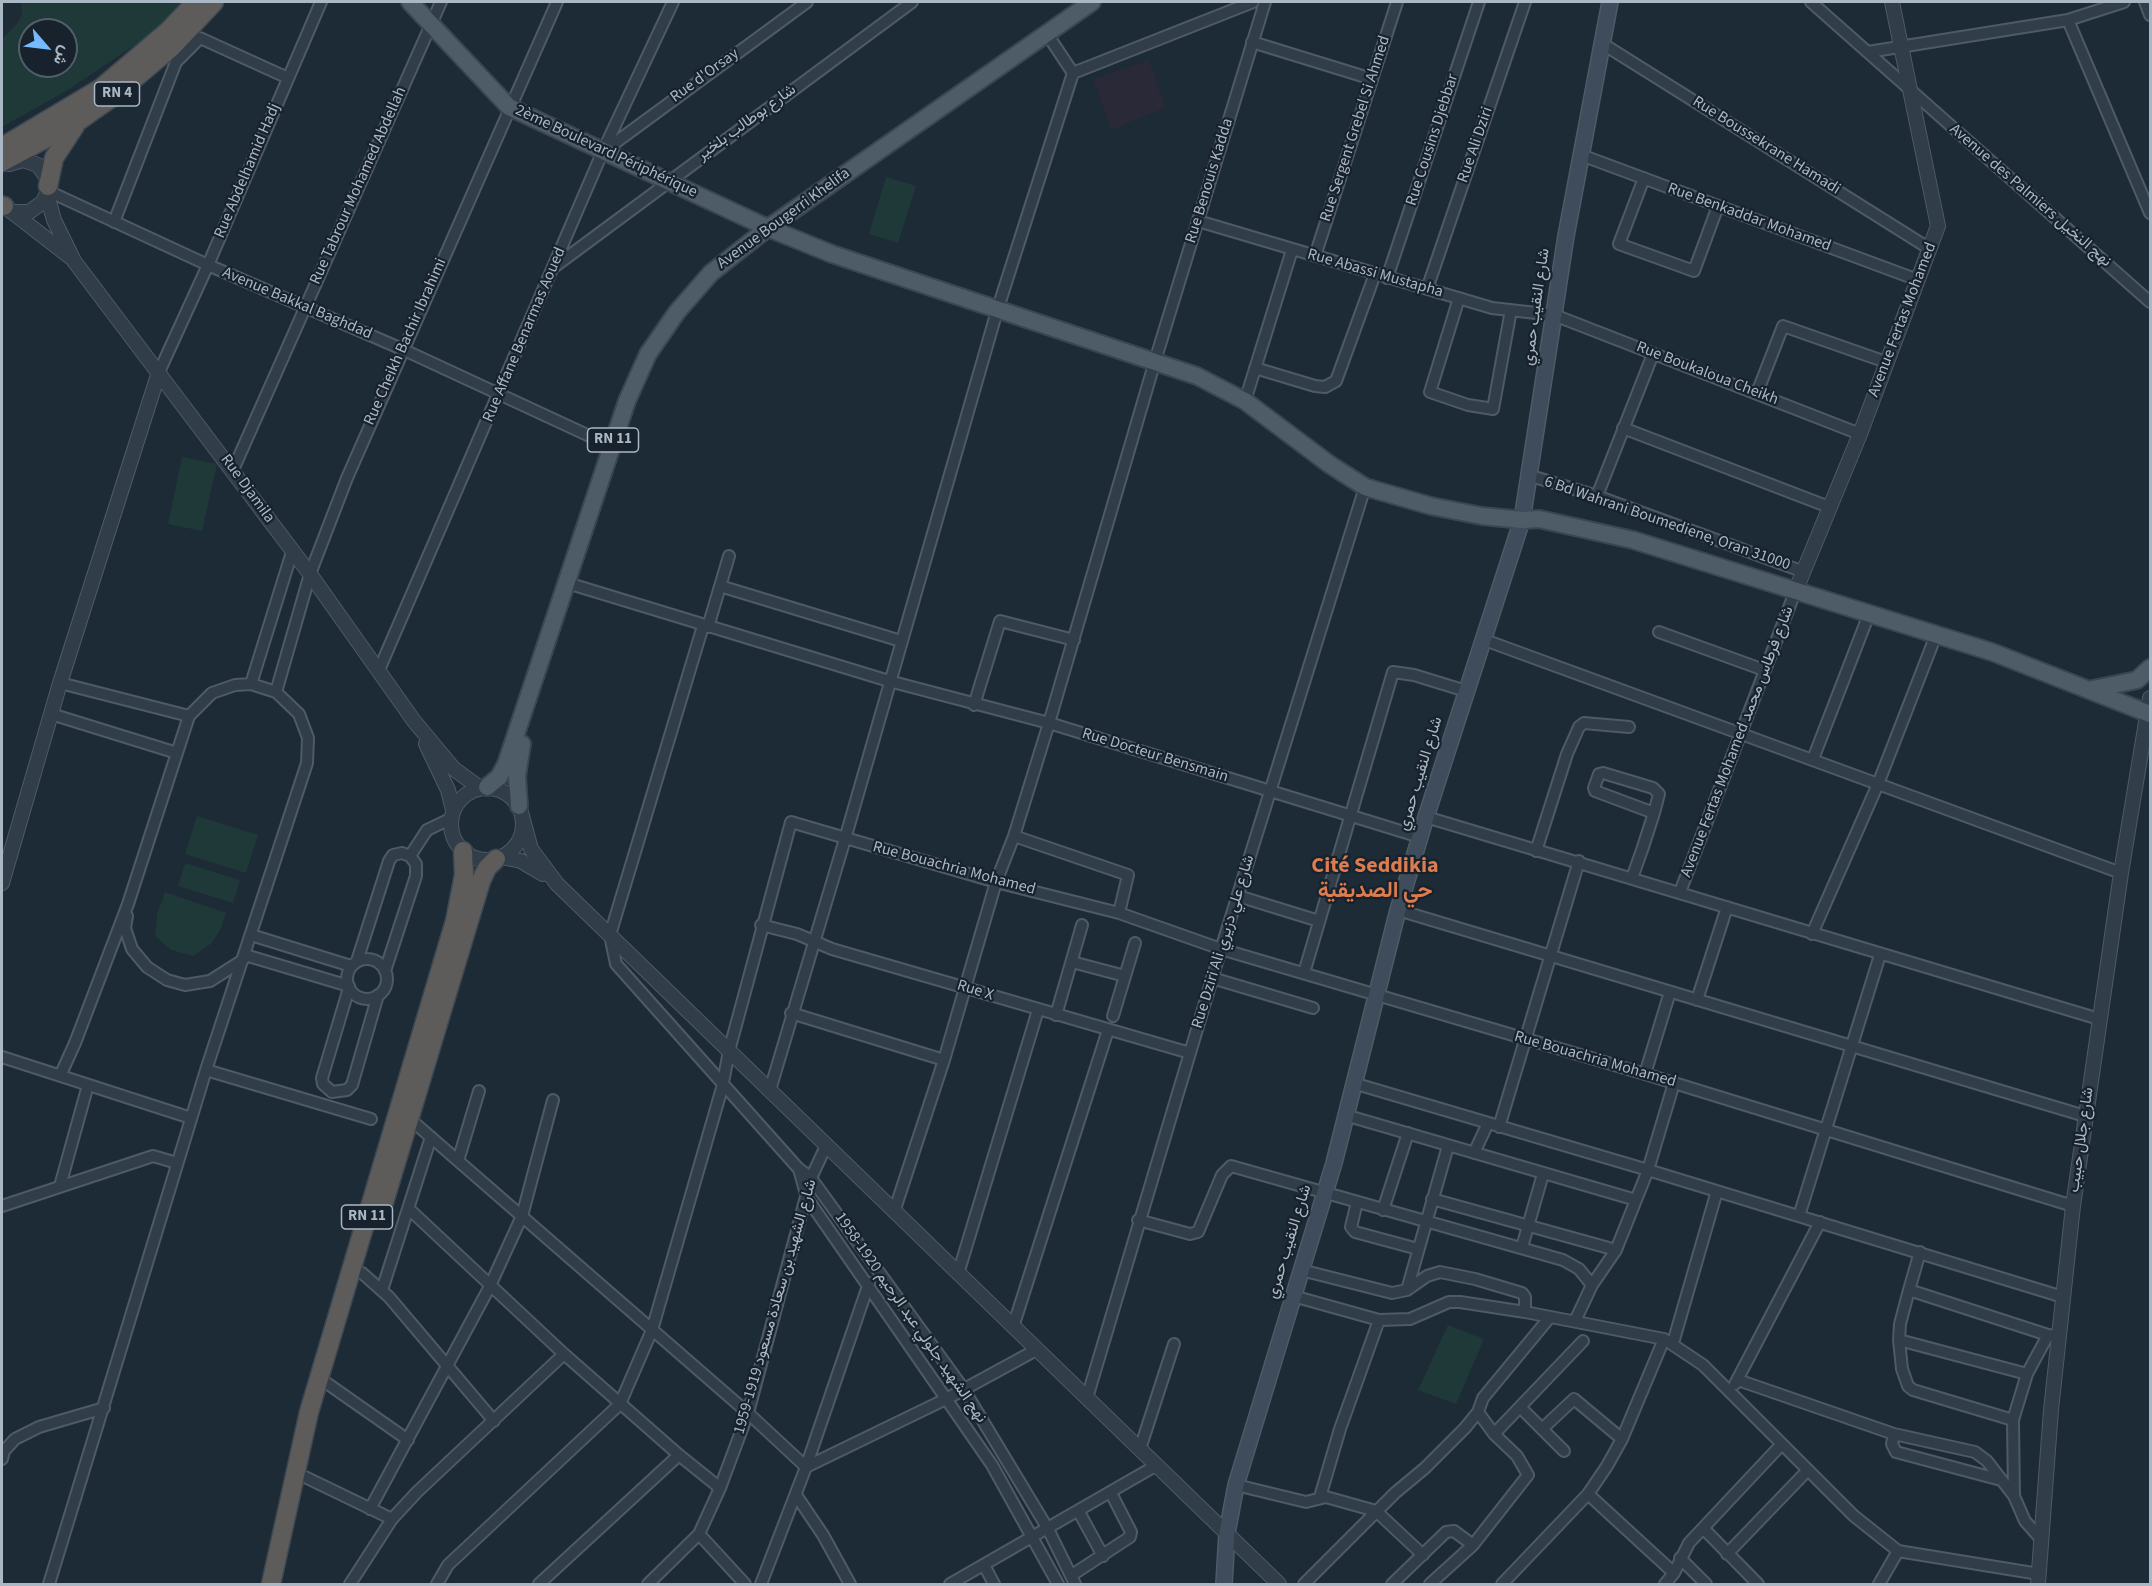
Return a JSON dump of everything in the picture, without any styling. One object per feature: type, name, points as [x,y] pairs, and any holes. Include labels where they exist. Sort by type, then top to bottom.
[{"type":"highway","name":"RN 4","points":[[2,147],[102,88],[168,31],[196,2]]},
{"type":"highway","name":"RN 4","points":[[2,162],[80,120],[141,75],[214,2]]},
{"type":"highway","points":[[48,190],[54,158],[80,120]]},
{"type":"highway","name":"RN 11","points":[[271,1584],[309,1412],[454,921],[463,884],[463,851]]},
{"type":"highway","name":"RN 11","points":[[282,1584],[328,1384],[481,881],[487,868],[499,858]]},
{"type":"main road","name":"2ème Boulevard Périphérique","points":[[410,2],[509,107],[768,228],[851,261],[1197,376],[1245,401],[1329,464],[1365,487],[1431,506],[1482,516],[1522,520],[1539,519],[1594,529],[1992,651],[2150,710]]},
{"type":"main road","name":"Avenue Bougerri Khelifa","points":[[484,787],[503,771],[530,696],[564,582],[611,446],[648,354],[677,312],[711,273],[768,228],[1092,2]]},
{"type":"main road","name":"شارع النقيب حمري","points":[[1224,1584],[1227,1533],[1236,1485],[1324,1193],[1378,996],[1398,910],[1482,639],[1522,520],[1531,476],[1554,315],[1581,155],[1610,2]]},
{"type":"main road","points":[[2093,689],[2137,680],[2151,668]]},
{"type":"main road","name":"Avenue Bougerri Khelifa","points":[[520,811],[518,764],[530,696]]},
{"type":"street","name":"Rue Abdelhamid Hadj","points":[[159,372],[208,266],[321,2]]},
{"type":"street","name":"Rue Tabrour Mohamed Abdellah","points":[[233,470],[441,2]]},
{"type":"street","name":"Rue Cheikh Bachir Ibrahimi","points":[[276,692],[310,574],[346,478],[557,2]]},
{"type":"street","name":"Rue Affane Benarmas Aoued","points":[[379,670],[603,151],[673,2]]},
{"type":"street","name":"Rue d'Orsay","points":[[603,151],[807,2]]},
{"type":"street","name":"شارع بوطالب بلخير","points":[[554,267],[912,2]]},
{"type":"street","points":[[1072,73],[1253,2]]},
{"type":"street","name":"Rue Benouis Kadda","points":[[894,1212],[944,1060],[996,882],[1014,836],[1049,723],[1155,361],[1265,2]]},
{"type":"street","name":"Rue Sergent Grebel Si Ahmed","points":[[1315,256],[1397,2]]},
{"type":"street","name":"Rue Cousins Djebbar","points":[[1387,278],[1479,2]]},
{"type":"street","name":"Rue Ali Dziri","points":[[1427,290],[1525,2]]},
{"type":"street","name":"Avenue des Palmiers نهج النخيل","points":[[1811,2],[2151,302]]},
{"type":"street","name":"Avenue Fertas Mohamed","points":[[1796,592],[1860,434],[1938,226],[1892,2]]},
{"type":"street","points":[[1868,52],[2068,20],[2124,2]]},
{"type":"street","points":[[2145,2],[2151,15]]},
{"type":"street","points":[[2068,20],[2151,213]]},
{"type":"street","points":[[770,1090],[997,311],[1072,73],[1047,33]]},
{"type":"street","points":[[114,222],[176,62],[200,38],[288,78]]},
{"type":"street","points":[[1252,42],[1372,79]]},
{"type":"street","name":"Rue Boussekrane Hamadi","points":[[1603,44],[1930,249]]},
{"type":"street","name":"Rue Benkaddar Mohamed","points":[[1581,155],[1918,280]]},
{"type":"street","points":[[2,171],[15,161],[31,161],[44,171],[54,220],[74,261]]},
{"type":"street","points":[[1644,178],[1619,243],[1629,248],[1694,271],[1718,206]]},
{"type":"street","points":[[5,207],[21,213],[37,208],[48,190]]},
{"type":"street","name":"Avenue Bakkal Baghdad","points":[[48,190],[208,266],[500,393],[611,446]]},
{"type":"street","points":[[5,207],[74,261]]},
{"type":"street","name":"Rue Abassi Mustapha","points":[[1198,221],[1427,290],[1511,310],[1554,315]]},
{"type":"street","points":[[1245,401],[1292,250]]},
{"type":"street","name":"Rue Djamila","points":[[74,261],[310,574],[414,721]]},
{"type":"street","points":[[1255,368],[1315,387],[1324,387],[1336,381],[1375,274]]},
{"type":"street","points":[[1459,298],[1430,392],[1468,405],[1493,409],[1511,310]]},
{"type":"street","name":"Rue Boukaloua Cheikh","points":[[1554,315],[1860,434]]},
{"type":"street","points":[[1757,393],[1783,326],[1886,362]]},
{"type":"street","points":[[1598,496],[1653,354]]},
{"type":"street","points":[[2,883],[60,682],[141,421],[159,372]]},
{"type":"street","points":[[1623,428],[1829,507]]},
{"type":"street","name":"6 Bd Wahrani Boumediene, Oran 31000","points":[[1531,476],[1598,496],[1804,572]]},
{"type":"street","name":"Rue Dziri Ali شارع علي دزيري","points":[[1087,1398],[1138,1220],[1365,487]]},
{"type":"street","points":[[251,684],[292,552]]},
{"type":"street","points":[[729,556],[610,935],[616,964],[798,1168],[807,1198]]},
{"type":"street","name":"Rue Docteur Bensmain","points":[[564,582],[705,627],[889,681],[1049,723],[1420,837]]},
{"type":"street","points":[[720,586],[901,641]]},
{"type":"street","name":"Avenue Fertas Mohamed شارع فرطاس محمد","points":[[1680,892],[1796,592]]},
{"type":"street","points":[[1813,759],[1869,614]]},
{"type":"street","points":[[974,705],[1000,621],[1074,640]]},
{"type":"street","points":[[1659,632],[1764,670]]},
{"type":"street","points":[[1812,934],[1878,784],[1936,635]]},
{"type":"street","points":[[1482,639],[2121,873]]},
{"type":"street","points":[[1304,973],[1393,672],[1414,675],[1466,691]]},
{"type":"street","points":[[60,682],[189,716]]},
{"type":"street","points":[[49,1584],[206,1070],[307,763],[308,745],[299,714],[276,692],[251,684],[235,684],[212,693],[189,716],[128,904],[75,1043],[60,1076]]},
{"type":"street","name":"شارع جلال حبيب","points":[[2038,1579],[2053,1336],[2063,1297],[2099,1019],[2121,873],[2150,710]]},
{"type":"street","points":[[51,714],[177,753]]},
{"type":"street","points":[[414,721],[454,769],[484,787],[506,792],[520,811],[531,849],[557,884]]},
{"type":"street","points":[[414,721],[445,781],[452,815],[453,837],[463,851],[482,860],[499,858],[532,866],[557,884],[1279,1584]]},
{"type":"street","points":[[1536,851],[1567,754],[1579,727],[1584,723],[1629,727]]},
{"type":"street","points":[[1632,878],[1654,813],[1659,794],[1655,789],[1599,774],[1594,788],[1597,792],[1654,813]]},
{"type":"street","points":[[410,856],[427,830],[452,815],[461,798],[484,787]]},
{"type":"street","points":[[499,858],[517,844],[521,836],[520,811]]},
{"type":"street","points":[[1426,817],[1536,851],[1579,861],[1880,955],[2099,1019]]},
{"type":"street","name":"Rue Bouachria Mohamed","points":[[761,925],[791,822],[996,882],[1119,913],[1221,949],[1645,1074],[2073,1206]]},
{"type":"street","points":[[1014,836],[1128,875],[1119,913]]},
{"type":"street","points":[[402,853],[410,856],[416,864],[416,876],[385,971],[386,983],[378,995],[352,1085],[347,1090],[332,1092],[322,1084],[322,1078],[349,987],[347,976],[354,964],[388,861],[393,855],[402,853]]},
{"type":"street","points":[[1499,1127],[1579,861]]},
{"type":"street","points":[[1238,897],[1319,921]]},
{"type":"street","points":[[128,904],[125,928],[132,949],[147,967],[167,980],[185,985],[210,981],[244,958],[349,987],[365,998],[378,995]]},
{"type":"street","points":[[1697,1000],[1727,907]]},
{"type":"street","points":[[1398,910],[1851,1048],[2085,1116]]},
{"type":"street","points":[[437,1584],[448,1565],[620,1404],[651,1330],[723,1083],[761,925]]},
{"type":"street","name":"Rue X","points":[[761,925],[1038,1010],[1190,1053]]},
{"type":"street","points":[[1056,1015],[1082,925]]},
{"type":"street","points":[[251,935],[354,964],[370,959],[381,965],[385,971]]},
{"type":"street","points":[[1113,1016],[1135,943]]},
{"type":"street","points":[[1799,1216],[1880,955]]},
{"type":"street","points":[[1072,962],[1125,976]]},
{"type":"street","points":[[1212,978],[1313,1008]]},
{"type":"street","points":[[1645,1074],[1670,992]]},
{"type":"street","points":[[958,1274],[1038,1010]]},
{"type":"street","points":[[791,1013],[944,1060]]},
{"type":"street","points":[[1013,1327],[1108,1030]]},
{"type":"street","points":[[2,1057],[191,1118]]},
{"type":"street","points":[[206,1070],[371,1119]]},
{"type":"street","points":[[1353,1083],[1648,1170],[2063,1297]]},
{"type":"street","points":[[1575,1322],[1592,1285],[1616,1250],[1648,1170],[1674,1083]]},
{"type":"street","points":[[60,1186],[88,1085]]},
{"type":"street","points":[[458,1161],[479,1091]]},
{"type":"street","points":[[370,1509],[448,1367],[522,1216],[553,1100]]},
{"type":"street","points":[[1345,1115],[1636,1200]]},
{"type":"street","points":[[410,1119],[748,1413],[806,1467]]},
{"type":"street","points":[[1474,1153],[1488,1123]]},
{"type":"street","points":[[1383,1210],[1408,1133]]},
{"type":"street","points":[[382,1290],[430,1137]]},
{"type":"street","name":"شارع الشهيد بن سعادة مسعود 1919-1959","points":[[699,1534],[720,1488],[748,1413],[811,1178],[826,1146]]},
{"type":"street","points":[[1407,1290],[1448,1146]]},
{"type":"street","points":[[2,1206],[153,1156],[177,1163]]},
{"type":"street","points":[[1138,1220],[1190,1234],[1198,1232],[1222,1175],[1231,1166],[1522,1247],[1571,1264],[1580,1269],[1592,1285]]},
{"type":"street","name":"نهج الشهيد جلولي عبد الرحيم 1920-1958","points":[[798,1168],[811,1178],[963,1388],[1048,1529],[1073,1582]]},
{"type":"street","points":[[1522,1247],[1543,1174]]},
{"type":"street","points":[[1506,1583],[1588,1494],[1622,1439],[1668,1341],[1717,1191]]},
{"type":"street","name":"نهج الشهيد جلولي عبد الرحيم 1920-1958","points":[[807,1198],[866,1286],[948,1398],[992,1465],[1058,1584]]},
{"type":"street","points":[[1432,1199],[1616,1250]]},
{"type":"street","points":[[1357,1202],[1351,1227],[1355,1232],[1418,1248]]},
{"type":"street","points":[[409,1209],[564,1354],[720,1488]]},
{"type":"street","points":[[1730,1393],[1820,1222]]},
{"type":"street","points":[[1920,1252],[1900,1324],[1899,1340],[1902,1369],[1906,1382],[1913,1390],[2013,1420]]},
{"type":"street","points":[[1301,1270],[1392,1293],[1407,1290],[1427,1276],[1440,1272],[1522,1293],[1525,1297],[1526,1312]]},
{"type":"street","points":[[362,1273],[382,1290],[494,1421]]},
{"type":"street","points":[[761,1584],[806,1467],[866,1286],[878,1273]]},
{"type":"street","points":[[1909,1290],[2053,1336],[2027,1374],[2013,1420],[2014,1496]]},
{"type":"street","points":[[1293,1296],[1379,1320],[1410,1319],[1449,1302],[1526,1312],[1668,1341],[1703,1365],[1854,1516],[1898,1551],[2038,1579]]},
{"type":"street","points":[[1306,1584],[1376,1511],[1425,1468],[1478,1412],[1483,1398],[1550,1317]]},
{"type":"street","points":[[1320,1497],[1340,1430],[1379,1320]]},
{"type":"street","points":[[1899,1340],[2027,1374]]},
{"type":"street","points":[[1494,1434],[1583,1341]]},
{"type":"street","points":[[1140,1449],[1174,1344]]},
{"type":"street","points":[[806,1467],[948,1398],[1036,1350]]},
{"type":"street","points":[[350,1584],[392,1519],[417,1492],[564,1354]]},
{"type":"street","points":[[1738,1380],[1894,1434],[1982,1455],[2014,1496],[2025,1521],[2040,1538]]},
{"type":"street","points":[[328,1384],[408,1440]]},
{"type":"street","points":[[1542,1429],[1574,1399],[1622,1439]]},
{"type":"street","points":[[1520,1407],[1564,1451]]},
{"type":"street","points":[[2,1459],[4,1451],[15,1438],[39,1428],[104,1408]]},
{"type":"street","points":[[1430,1584],[1473,1545],[1528,1475],[1518,1456],[1494,1434],[1478,1412]]},
{"type":"street","points":[[1894,1434],[1892,1444],[1896,1452],[2001,1479]]},
{"type":"street","points":[[1665,1584],[1680,1558],[1703,1528],[1781,1445]]},
{"type":"street","points":[[539,1584],[679,1455]]},
{"type":"street","points":[[992,1465],[1004,1455]]},
{"type":"street","points":[[950,1584],[1157,1465]]},
{"type":"street","points":[[1726,1554],[1808,1471]]},
{"type":"street","points":[[305,1477],[392,1519]]},
{"type":"street","points":[[1236,1485],[1306,1502],[1320,1497],[1376,1511],[1423,1555]]},
{"type":"street","points":[[1073,1582],[1103,1556],[1128,1540],[1131,1534],[1111,1493]]},
{"type":"street","points":[[1588,1494],[1674,1572]]},
{"type":"street","points":[[796,1495],[823,1535],[850,1584]]},
{"type":"street","points":[[1078,1512],[1103,1556]]},
{"type":"street","points":[[1703,1528],[1726,1554],[1758,1584]]},
{"type":"street","points":[[1394,1584],[1446,1532],[1452,1530],[1473,1545]]},
{"type":"street","points":[[648,1584],[699,1534],[745,1584]]},
{"type":"street","points":[[1879,1584],[1898,1551]]},
{"type":"street","points":[[1680,1558],[1706,1584]]},
{"type":"street","points":[[984,1565],[994,1584]]},
{"type":"shaded area","points":[[1149,60],[1165,108],[1111,130],[1093,79]]},
{"type":"green space","points":[[21,2],[186,2],[144,39],[66,91],[2,127],[2,39],[18,22],[18,78],[78,78],[78,18],[20,18]]},
{"type":"green space","points":[[886,177],[916,186],[898,243],[869,234]]},
{"type":"green space","points":[[182,457],[217,464],[202,531],[168,524]]},
{"type":"green space","points":[[197,816],[258,835],[246,873],[185,854]]},
{"type":"green space","points":[[185,863],[240,880],[233,903],[178,886]]},
{"type":"green space","points":[[165,892],[226,913],[221,928],[212,943],[193,956],[171,950],[155,936],[157,914]]},
{"type":"green space","points":[[1448,1325],[1484,1339],[1456,1404],[1418,1390]]},
{"type":"district","name":"Cité Seddikia حي الصديقية","points":[[1375,880]]}]
